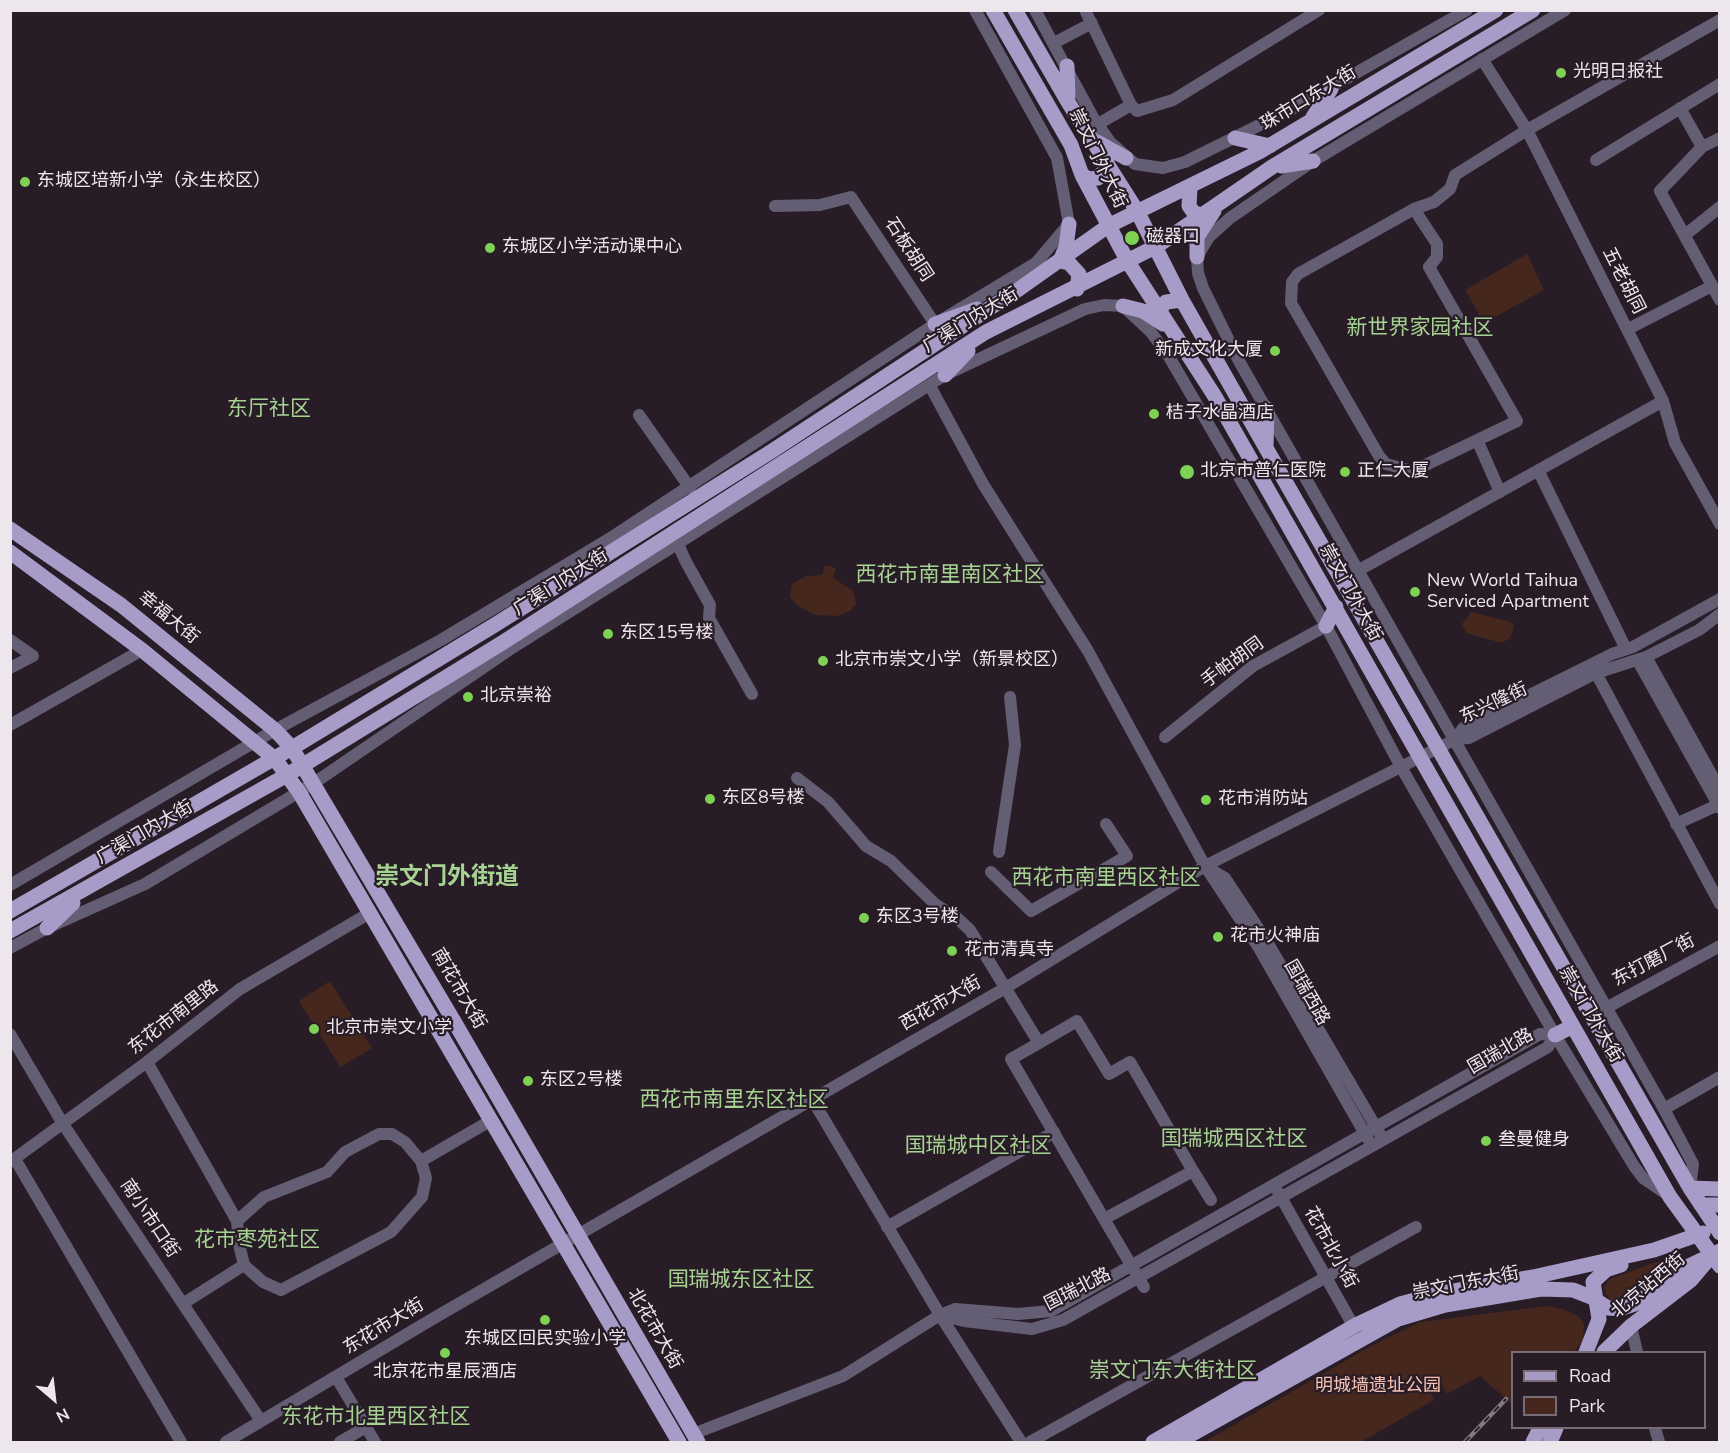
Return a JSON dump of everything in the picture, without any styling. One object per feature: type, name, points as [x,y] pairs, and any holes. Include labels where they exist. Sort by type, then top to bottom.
[{"type":"main road","name":"崇文门外大街","points":[[993,10],[1071,145],[1082,175],[1128,262],[1158,311],[1201,372],[1671,1197],[1697,1237],[1717,1258]]},
{"type":"main road","name":"崇文门外大街","points":[[1016,10],[1068,102],[1107,160],[1137,211],[1157,246],[1182,300],[1266,448],[1690,1188],[1718,1229]]},
{"type":"main road","name":"珠市口东大街","points":[[1108,226],[1190,188],[1270,146],[1496,10]]},
{"type":"main road","points":[[1197,257],[1197,237],[1219,204],[1272,167],[1533,10]]},
{"type":"main road","points":[[1067,66],[1068,102]]},
{"type":"main road","points":[[1310,121],[1331,89]]},
{"type":"main road","points":[[1235,138],[1270,146]]},
{"type":"main road","points":[[1092,139],[1126,158]]},
{"type":"main road","points":[[1082,175],[1089,179],[1098,178],[1106,169],[1107,160]]},
{"type":"main road","points":[[1272,167],[1313,161]]},
{"type":"main road","points":[[1190,188],[1189,206],[1194,213],[1203,215]]},
{"type":"main road","name":"广渠门内大街","points":[[10,931],[287,775],[502,643],[986,332],[1030,308],[1077,289],[1128,262],[1157,246],[1219,204]]},
{"type":"main road","points":[[1069,224],[1066,247],[1060,261],[1069,263],[1079,274],[1077,289]]},
{"type":"main road","name":"广渠门内大街","points":[[10,911],[275,759],[408,679],[772,451],[1060,261],[1108,226]]},
{"type":"main road","points":[[1158,311],[1166,302],[1182,300]]},
{"type":"main road","points":[[935,324],[999,301]]},
{"type":"main road","points":[[1123,306],[1143,311],[1158,320],[1177,338]]},
{"type":"main road","points":[[945,375],[986,332]]},
{"type":"main road","points":[[1266,448],[1267,409]]},
{"type":"main road","name":"幸福大街","points":[[10,529],[121,605],[275,730],[303,764]]},
{"type":"main road","points":[[10,552],[142,650],[256,741],[275,759],[299,792],[368,914],[562,1243]]},
{"type":"main road","points":[[1326,627],[1336,607]]},
{"type":"main road","name":"南花市大街","points":[[303,764],[577,1235]]},
{"type":"main road","points":[[47,928],[90,887]]},
{"type":"main road","points":[[1592,1016],[1606,1008]]},
{"type":"main road","points":[[1555,1035],[1574,1026]]},
{"type":"main road","points":[[1690,1188],[1719,1190]]},
{"type":"main road","points":[[1701,1204],[1719,1205]]},
{"type":"main road","name":"崇文门东大街","points":[[1153,1443],[1354,1326],[1400,1304],[1437,1294],[1533,1277],[1654,1250],[1718,1229]]},
{"type":"main road","name":"北花市大街","points":[[577,1235],[695,1438]]},
{"type":"main road","name":"北花市大街","points":[[562,1243],[678,1442]]},
{"type":"main road","name":"崇文门东大街","points":[[1596,1300],[1593,1282],[1598,1275],[1654,1250]]},
{"type":"main road","name":"北京站西街","points":[[1596,1300],[1613,1309],[1628,1307],[1682,1270],[1717,1258]]},
{"type":"main road","name":"北京站西街","points":[[1606,1351],[1631,1326],[1717,1258]]},
{"type":"main road","name":"崇文门东大街","points":[[1178,1443],[1398,1319],[1445,1305],[1540,1289],[1573,1290],[1596,1300]]},
{"type":"main road","name":"北京站西街","points":[[1587,1351],[1599,1319],[1596,1300]]},
{"type":"main road","points":[[1533,1443],[1540,1429]]},
{"type":"main road","points":[[1550,1443],[1556,1429]]},
{"type":"street","points":[[975,10],[1057,158],[1069,224]]},
{"type":"street","points":[[1035,10],[1098,124],[1126,158]]},
{"type":"street","points":[[1085,10],[1131,105],[1137,111],[1173,100],[1319,10]]},
{"type":"street","name":"珠市口东大街","points":[[1126,158],[1146,167],[1163,168],[1185,162],[1331,89],[1467,10]]},
{"type":"street","points":[[1197,257],[1209,237],[1230,218],[1313,161],[1565,10]]},
{"type":"street","points":[[1413,209],[1437,244],[1437,257],[1429,267],[1516,421],[1478,442],[1416,470],[1386,464],[1291,303],[1292,282],[1298,274],[1413,209],[1434,202],[1450,189],[1455,174],[1719,20]]},
{"type":"street","points":[[1053,43],[1092,23]]},
{"type":"street","name":"五老胡同","points":[[1482,59],[1527,130],[1663,401],[1675,443],[1719,524]]},
{"type":"street","points":[[1596,160],[1719,84]]},
{"type":"street","points":[[1098,124],[1131,105]]},
{"type":"street","points":[[1680,108],[1702,147]]},
{"type":"street","points":[[1719,138],[1702,147],[1660,191],[1719,300]]},
{"type":"street","name":"石板胡同","points":[[775,206],[819,205],[851,196],[935,324]]},
{"type":"street","points":[[1685,236],[1719,207]]},
{"type":"street","name":"广渠门内大街","points":[[10,885],[275,730],[441,640],[690,488],[935,324],[1036,263],[1069,224]]},
{"type":"street","name":"崇文门外大街","points":[[1197,257],[1203,288],[1267,409],[1664,1109],[1693,1164],[1690,1188]]},
{"type":"street","points":[[1628,329],[1712,286]]},
{"type":"street","name":"广渠门内大街","points":[[10,948],[47,928],[145,884],[314,783],[509,650],[945,375],[1085,309],[1104,305],[1123,306]]},
{"type":"street","name":"崇文门外大街","points":[[1123,306],[1150,331],[1168,355],[1326,627],[1401,767],[1555,1035],[1638,1173],[1671,1197]]},
{"type":"street","points":[[930,386],[983,484],[1088,651],[1205,866]]},
{"type":"street","points":[[1359,570],[1539,472],[1663,401]]},
{"type":"street","points":[[639,415],[690,488]]},
{"type":"street","points":[[1478,442],[1500,492]]},
{"type":"street","points":[[1539,472],[1626,649]]},
{"type":"street","points":[[678,544],[711,605],[710,618],[752,694]]},
{"type":"street","name":"东兴隆街","points":[[1456,739],[1463,728],[1694,616],[1719,599]]},
{"type":"street","name":"东兴隆街","points":[[1456,739],[1469,738],[1596,674],[1642,659],[1699,630],[1719,614]]},
{"type":"street","name":"手帕胡同","points":[[1165,737],[1253,666],[1326,627]]},
{"type":"street","points":[[10,640],[33,656],[10,668]]},
{"type":"street","points":[[10,725],[142,650]]},
{"type":"street","points":[[1642,659],[1719,790]]},
{"type":"street","points":[[1642,659],[1719,806],[1676,824]]},
{"type":"street","points":[[1596,674],[1719,904]]},
{"type":"street","points":[[999,852],[1015,745],[1010,697]]},
{"type":"street","name":"西花市大街","points":[[577,1235],[1007,987],[1205,866],[1456,739]]},
{"type":"street","points":[[797,778],[828,802],[866,846],[891,861],[936,905],[956,917],[970,930],[1007,987],[1039,1043]]},
{"type":"street","points":[[991,872],[1031,910],[1126,856],[1106,824]]},
{"type":"street","name":"国瑞西路","points":[[1205,866],[1225,878],[1266,939],[1378,1143]]},
{"type":"street","name":"东花市南里路","points":[[13,1161],[147,1062],[240,988],[368,914]]},
{"type":"street","name":"东打磨厂街","points":[[1606,1008],[1719,946]]},
{"type":"street","points":[[1141,1282],[1011,1059],[1077,1021],[1109,1074],[1130,1062],[1211,1200]]},
{"type":"street","name":"南小市口街","points":[[10,1034],[63,1124],[261,1421]]},
{"type":"street","name":"国瑞北路","points":[[1540,1034],[1555,1035],[1548,1047],[1281,1198],[1141,1282],[1079,1312],[1046,1326],[1032,1329],[964,1321],[940,1315],[955,1309],[1041,1314],[1051,1311],[1540,1034]]},
{"type":"street","points":[[147,1062],[237,1221],[238,1244],[244,1265],[263,1282],[281,1290],[391,1232],[422,1197],[426,1178],[421,1161],[405,1142],[392,1134],[379,1134],[345,1152],[327,1172],[264,1197],[237,1221]]},
{"type":"street","points":[[1664,1109],[1719,1077]]},
{"type":"street","points":[[812,1099],[940,1315],[1021,1443]]},
{"type":"street","points":[[421,1161],[490,1122]]},
{"type":"street","points":[[887,1227],[1054,1132]]},
{"type":"street","points":[[13,1161],[181,1443]]},
{"type":"street","points":[[1104,1219],[1193,1171]]},
{"type":"street","name":"花市北小街","points":[[1275,1186],[1354,1326]]},
{"type":"street","points":[[1030,1443],[1416,1227]]},
{"type":"street","name":"东花市大街","points":[[226,1443],[577,1235]]},
{"type":"street","points":[[184,1303],[244,1265]]},
{"type":"street","points":[[695,1438],[843,1376],[940,1315]]},
{"type":"street","points":[[1631,1326],[1637,1351]]},
{"type":"street","points":[[336,1377],[375,1443]]},
{"type":"street","points":[[340,1443],[366,1427]]},
{"type":"green space","points":[[1527,254],[1544,290],[1484,323],[1465,290]]},
{"type":"green space","points":[[825,565],[836,568],[833,578],[852,590],[855,598],[856,604],[850,611],[837,616],[816,615],[798,606],[790,597],[792,584],[806,576],[822,575]]},
{"type":"green space","points":[[1471,612],[1511,622],[1514,626],[1510,638],[1502,643],[1466,633],[1462,624]]},
{"type":"green space","points":[[330,981],[372,1048],[340,1067],[299,1001]]},
{"type":"green space","points":[[1660,1262],[1664,1270],[1661,1273],[1622,1301],[1610,1300],[1604,1287],[1610,1279]]},
{"type":"green space","name":"明城墙遗址公园","points":[[1546,1306],[1563,1309],[1580,1317],[1584,1325],[1583,1340],[1575,1351],[1511,1351],[1511,1403],[1480,1376],[1447,1394],[1437,1377],[1425,1384],[1434,1400],[1361,1442],[1204,1442],[1371,1346],[1420,1322]]},
{"type":"railway","points":[[1465,1442],[1506,1399]]},
{"type":"place","name":"光明日报社","points":[[1561,73]]},
{"type":"place","name":"东城区培新小学（永生校区）","points":[[25,182]]},
{"type":"place","name":"磁器口","points":[[1132,238]]},
{"type":"place","name":"东城区小学活动课中心","points":[[490,248]]},
{"type":"place","name":"新成文化大厦","points":[[1275,351]]},
{"type":"place","name":"桔子水晶酒店","points":[[1154,414]]},
{"type":"place","name":"北京市普仁医院","points":[[1187,472]]},
{"type":"place","name":"正仁大厦","points":[[1345,472]]},
{"type":"place","name":"New World Taihua Serviced Apartment","points":[[1415,592]]},
{"type":"place","name":"东区15号楼","points":[[608,634]]},
{"type":"place","name":"北京市崇文小学（新景校区）","points":[[823,661]]},
{"type":"place","name":"北京崇裕","points":[[468,697]]},
{"type":"place","name":"东区8号楼","points":[[710,799]]},
{"type":"place","name":"花市消防站","points":[[1206,800]]},
{"type":"place","name":"东区3号楼","points":[[864,918]]},
{"type":"place","name":"花市火神庙","points":[[1218,937]]},
{"type":"place","name":"花市清真寺","points":[[952,951]]},
{"type":"place","name":"北京市崇文小学","points":[[314,1029]]},
{"type":"place","name":"东区2号楼","points":[[528,1081]]},
{"type":"place","name":"叁曼健身","points":[[1486,1141]]},
{"type":"place","name":"东城区回民实验小学","points":[[545,1320]]},
{"type":"place","name":"北京花市星辰酒店","points":[[445,1353]]},
{"type":"district","name":"新世界家园社区","points":[[1420,329]]},
{"type":"district","name":"东厅社区","points":[[269,410]]},
{"type":"district","name":"西花市南里南区社区","points":[[950,576]]},
{"type":"district","name":"崇文门外街道","points":[[447,878]]},
{"type":"district","name":"西花市南里西区社区","points":[[1106,879]]},
{"type":"district","name":"西花市南里东区社区","points":[[734,1101]]},
{"type":"district","name":"国瑞城西区社区","points":[[1234,1140]]},
{"type":"district","name":"国瑞城中区社区","points":[[978,1147]]},
{"type":"district","name":"花市枣苑社区","points":[[257,1241]]},
{"type":"district","name":"国瑞城东区社区","points":[[741,1281]]},
{"type":"district","name":"崇文门东大街社区","points":[[1173,1372]]},
{"type":"district","name":"东花市北里西区社区","points":[[376,1418]]}]
